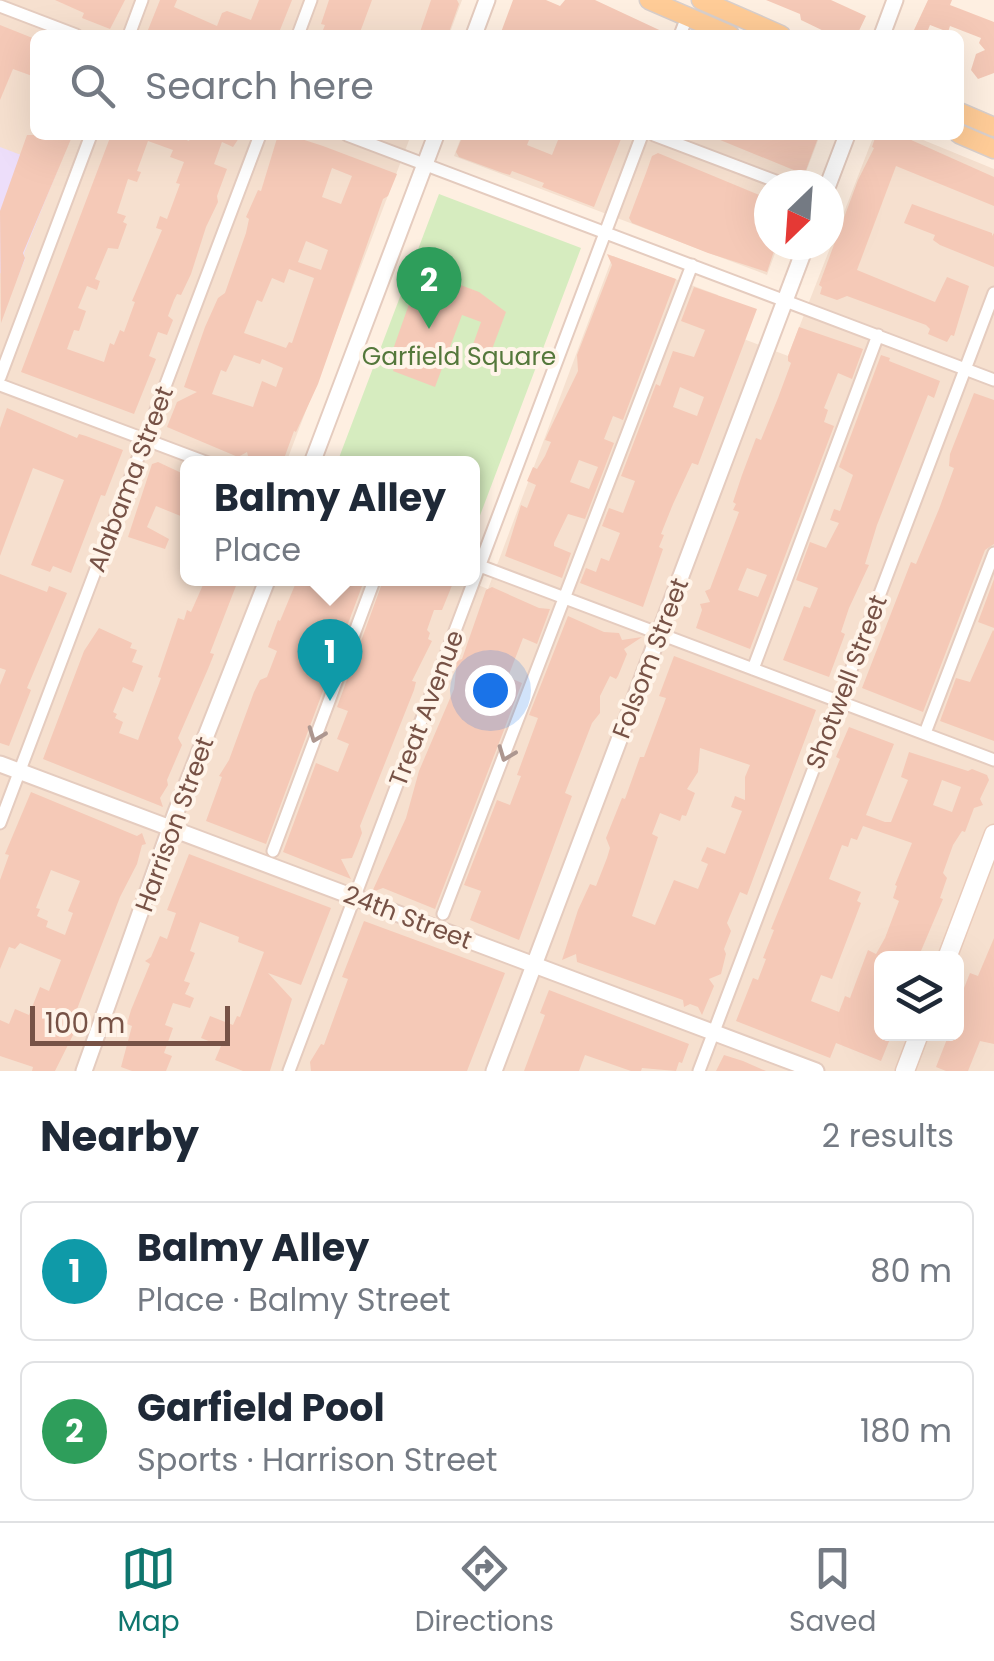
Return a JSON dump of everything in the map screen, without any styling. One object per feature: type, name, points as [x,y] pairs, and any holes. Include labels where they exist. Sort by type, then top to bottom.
[{"type":"main road","points":[[648,0],[718,30]]},
{"type":"main road","points":[[701,0],[770,30]]},
{"type":"main road","points":[[964,114],[994,127]]},
{"type":"main road","points":[[964,136],[994,149]]},
{"type":"main road","points":[[950,951],[994,834]]},
{"type":"main road","points":[[905,1071],[916,1041]]},
{"type":"street","points":[[131,30],[142,0]]},
{"type":"street","points":[[300,30],[311,0]]},
{"type":"street","points":[[476,30],[487,0]]},
{"type":"street","points":[[884,30],[895,0]]},
{"type":"street","points":[[0,6],[63,30]]},
{"type":"street","points":[[682,30],[687,17]]},
{"type":"street","points":[[0,377],[89,140]]},
{"type":"street","name":"Alabama Street","points":[[0,824],[258,140]]},
{"type":"street","points":[[361,140],[994,380]]},
{"type":"street","points":[[315,456],[434,140]]},
{"type":"street","name":"Treat Avenue","points":[[480,554],[640,140]]},
{"type":"street","points":[[667,140],[754,173]]},
{"type":"street","points":[[834,170],[845,140]]},
{"type":"street","name":"Folsom Street","points":[[494,1071],[800,260]]},
{"type":"street","points":[[443,914],[692,265]]},
{"type":"street","name":"Shotwell Street","points":[[699,1071],[994,294]]},
{"type":"street","points":[[753,668],[878,335]]},
{"type":"street","points":[[0,385],[187,456]]},
{"type":"street","points":[[925,734],[994,553]]},
{"type":"street","points":[[480,566],[994,760]]},
{"type":"street","name":"Harrison Street","points":[[84,1071],[170,828],[265,586]]},
{"type":"street","points":[[273,851],[373,586]]},
{"type":"street","name":"Treat Avenue","points":[[289,1071],[468,586]]},
{"type":"street","name":"24th Street","points":[[0,764],[816,1071]]},
{"type":"shaded area","points":[[0,0],[462,0],[451,30],[30,30],[30,140],[409,140],[289,456],[180,456],[180,586],[480,586],[488,589],[613,256],[718,295],[707,325],[788,356],[825,260],[844,260],[844,212],[872,140],[923,140],[994,169],[994,1071],[0,1071]]},
{"type":"shaded area","points":[[460,140],[818,140],[807,170],[754,170],[754,260],[772,260],[767,275],[454,156]]},
{"type":"shaded area","points":[[0,147],[58,169],[17,279],[0,273]]},
{"type":"green space","name":"Garfield Square","points":[[439,194],[581,248],[480,515],[480,456],[340,456]]},
{"type":"building","points":[[55,0],[125,0],[110,29],[82,18],[84,13]]},
{"type":"building","points":[[160,0],[177,0],[174,7],[217,26],[222,13],[227,11],[251,20],[259,0],[292,0],[280,30],[148,30]]},
{"type":"building","points":[[329,0],[372,0],[361,30],[323,30],[325,25],[321,24]]},
{"type":"building","points":[[431,0],[457,0],[450,30],[421,30]]},
{"type":"building","points":[[513,0],[546,0],[560,6],[565,0],[595,0],[659,30],[502,30]]},
{"type":"building","points":[[766,0],[831,0],[866,16],[859,30],[822,30],[801,20],[800,14]]},
{"type":"building","points":[[928,0],[952,0],[950,5],[994,22],[994,73],[978,79],[971,70],[976,54],[985,50],[979,43],[981,38],[950,26],[949,30],[930,25],[928,30],[914,30]]},
{"type":"building","points":[[0,25],[30,37],[30,75],[13,69],[0,100]]},
{"type":"building","points":[[27,135],[30,140],[71,140],[23,253],[25,258],[1,323],[0,211]]},
{"type":"building","points":[[109,140],[238,140],[233,147],[222,142],[214,164],[227,169],[218,202],[191,274],[181,295],[177,294],[174,300],[167,335],[158,332],[149,356],[156,359],[134,414],[21,372]],"holes":[[[148,141],[173,150],[170,157],[184,162],[176,183],[180,184],[167,219],[160,216],[156,228],[162,230],[132,301],[135,302],[124,332],[120,330],[114,345],[110,343],[104,362],[67,349],[86,311],[78,308],[87,286],[97,290],[100,281],[95,279],[108,248],[118,249],[127,224],[123,222],[126,216],[117,213],[128,179],[137,182]]]},
{"type":"building","points":[[276,140],[304,140],[397,174],[383,199],[318,384],[285,456],[248,456],[247,452],[236,456],[167,427],[177,402],[197,392],[184,387],[205,327],[218,298],[225,293],[246,233],[246,217],[258,190],[261,191]],"holes":[[[332,168],[352,176],[341,204],[322,197]],[[306,241],[328,250],[321,270],[298,262]],[[289,269],[314,278],[292,343],[286,348],[244,333],[257,300],[262,302],[272,278],[284,283]],[[234,355],[260,364],[262,359],[283,368],[276,387],[262,381],[253,407],[212,394],[221,370],[226,372]]]},
{"type":"building","points":[[461,140],[529,140],[527,145],[552,155],[558,140],[621,140],[594,207],[542,187],[544,183],[512,171],[510,175],[459,157],[456,152]]},
{"type":"building","points":[[720,140],[817,140],[806,170],[794,170]]},
{"type":"building","points":[[874,140],[911,140],[994,177],[994,206],[896,166],[857,270],[935,302],[947,277],[969,286],[954,336],[947,342],[928,334],[930,329],[926,325],[847,296],[837,300],[820,294],[819,285],[828,260],[844,260],[844,218]]},
{"type":"building","points":[[658,153],[754,193],[754,260],[771,260],[767,272],[632,223],[629,218],[652,156]]},
{"type":"building","points":[[912,204],[992,236],[994,233],[994,267],[940,245],[933,240],[935,235],[904,223]]},
{"type":"building","points":[[607,254],[676,279],[623,420],[613,416],[604,439],[614,443],[585,519],[568,514],[554,543],[571,553],[562,578],[505,556],[521,505],[527,508],[536,485],[527,481],[551,442],[545,440],[578,371],[577,355],[612,265]],"holes":[[[579,460],[598,467],[589,489],[570,482]]]},
{"type":"building","points":[[421,270],[479,292],[506,312],[488,360],[470,353],[481,322],[462,315],[435,387],[393,371],[397,360],[390,358]]},
{"type":"building","points":[[694,287],[757,309],[698,465],[692,463],[661,534],[664,535],[659,547],[663,549],[643,607],[580,583],[586,568],[596,572],[601,558],[609,561],[620,533],[602,526],[609,508],[623,513],[635,481],[621,476],[656,384],[660,386],[673,351],[694,357],[705,330],[681,321]],"holes":[[[680,387],[704,397],[697,416],[673,407]]]},
{"type":"building","points":[[799,327],[863,349],[852,379],[838,373],[824,408],[828,410],[824,422],[834,426],[750,649],[696,628],[700,604],[710,602],[705,591],[710,589],[739,512],[733,510],[733,502],[742,475],[778,398],[791,363],[788,356]],"holes":[[[747,568],[767,575],[758,597],[738,590]]]},
{"type":"building","points":[[881,355],[940,381],[934,398],[928,395],[877,525],[865,564],[869,565],[849,608],[841,632],[845,634],[829,677],[783,660],[804,606],[810,608],[818,588],[796,580],[810,542],[826,548],[839,523],[830,520],[834,509],[840,511],[853,475],[839,467]]},
{"type":"building","points":[[974,393],[994,400],[994,544],[985,550],[923,712],[862,688],[911,562],[916,564],[939,509],[954,468],[949,466],[950,454]]},
{"type":"building","points":[[7,408],[77,438],[79,434],[123,450],[71,573],[53,566],[50,572],[31,565],[64,480],[33,468],[0,556],[0,428]]},
{"type":"building","points":[[158,462],[180,472],[180,516],[156,506],[147,527],[169,539],[165,549],[128,537],[152,464]]},
{"type":"building","points":[[0,574],[47,592],[49,586],[67,593],[27,688],[31,690],[9,746],[0,743],[0,685],[6,670],[0,668]]},
{"type":"building","points":[[994,579],[994,628],[978,622]]},
{"type":"building","points":[[202,586],[236,586],[210,653],[214,654],[178,738],[182,745],[160,798],[163,807],[43,759],[84,651],[99,628],[132,643],[130,648],[137,650],[132,662],[143,666],[133,692],[123,687],[113,712],[123,722],[119,733],[138,740],[178,618],[184,620],[187,610],[191,612]]},
{"type":"building","points":[[295,586],[362,586],[266,844],[206,821],[222,777],[219,776],[229,760],[254,692],[260,680],[267,677],[277,651],[268,647]]},
{"type":"building","points":[[381,586],[452,586],[442,610],[434,610],[427,630],[432,641],[412,681],[416,682],[414,690],[360,826],[362,833],[357,846],[352,858],[341,859],[351,879],[283,852],[316,763],[338,772],[349,744],[337,739],[348,711],[337,707]]},
{"type":"building","points":[[492,587],[550,609],[537,644],[523,638],[508,677],[522,683],[435,909],[383,888],[372,892],[406,818],[419,771],[454,689],[457,661],[462,659],[486,590]]},
{"type":"building","points":[[568,616],[604,632],[619,633],[622,640],[642,637],[624,649],[627,654],[618,676],[610,676],[600,696],[600,713],[592,723],[565,793],[572,796],[519,940],[470,920],[481,891],[464,885],[497,800],[510,805],[538,718],[529,715]]},
{"type":"building","points":[[993,630],[994,741],[940,721],[956,678],[970,682]]},
{"type":"building","points":[[674,656],[816,710],[747,895],[740,892],[727,923],[731,931],[721,974],[709,979],[714,986],[702,1015],[698,1007],[684,1007],[683,1000],[577,962],[576,954],[562,960],[578,910],[590,884],[596,886],[610,848],[606,838],[640,757],[644,757],[666,698],[659,696]],"holes":[[[700,748],[750,765],[745,777],[745,800],[735,796],[731,807],[742,811],[725,854],[707,847],[701,861],[708,864],[698,889],[674,880],[655,925],[632,916],[658,837],[652,834],[660,813],[680,821],[682,815],[686,816],[695,793],[687,789],[698,772]]]},
{"type":"building","points":[[849,727],[894,744],[866,815],[885,822],[891,822],[908,780],[901,777],[909,752],[972,769],[987,775],[989,780],[980,799],[983,805],[974,808],[965,832],[953,845],[943,873],[947,878],[940,898],[943,899],[921,951],[878,951],[899,901],[893,898],[895,885],[912,843],[863,826],[857,840],[851,838],[848,847],[842,845],[829,879],[861,892],[857,901],[861,903],[832,979],[821,975],[811,1001],[839,1012],[845,996],[850,998],[868,950],[874,953],[874,1041],[889,1041],[881,1061],[836,1043],[830,1058],[736,1021],[753,978],[758,980],[774,930],[771,929],[840,759],[836,757]],"holes":[[[942,780],[961,787],[952,812],[933,805]]]},
{"type":"building","points":[[31,792],[137,836],[142,833],[146,844],[142,845],[120,897],[69,1030],[74,1033],[55,1071],[32,1071],[33,1067],[0,1056],[0,1020],[9,1024],[15,1009],[29,1015],[40,987],[49,991],[61,960],[20,943],[15,949],[9,947],[0,969],[0,880],[9,855],[5,854]],"holes":[[[51,870],[80,881],[68,911],[73,913],[65,935],[46,927],[48,921],[37,916],[40,909],[36,908]]]},
{"type":"building","points":[[189,854],[331,908],[301,985],[268,973],[292,999],[270,1071],[243,1071],[215,1060],[221,1046],[201,1038],[210,1016],[233,1025],[240,1017],[264,952],[200,922],[190,951],[195,953],[184,981],[190,983],[185,994],[194,998],[190,1008],[173,1003],[165,1025],[173,1028],[164,1053],[172,1056],[166,1071],[132,1071],[121,1067],[132,1026],[127,1024],[150,964],[145,961],[151,957],[160,936],[167,939],[176,913],[167,910]]},
{"type":"building","points":[[364,921],[505,973],[467,1071],[311,1071],[310,1062],[324,1045],[348,979],[342,977]]},
{"type":"building","points":[[994,938],[994,1044],[980,1041],[968,1071],[946,1071],[936,1067],[946,1041],[964,1041],[964,988],[970,973],[978,976]]},
{"type":"building","points":[[549,990],[689,1044],[682,1063],[676,1071],[631,1071],[585,1055],[579,1071],[524,1071],[545,1015],[540,1013]]},
{"type":"building","points":[[724,1055],[743,1061],[766,1071],[716,1071]]},
{"type":"place","name":"Garfield Pool","points":[[429,329]]},
{"type":"place","name":"Balmy Alley","points":[[330,701]]}]
